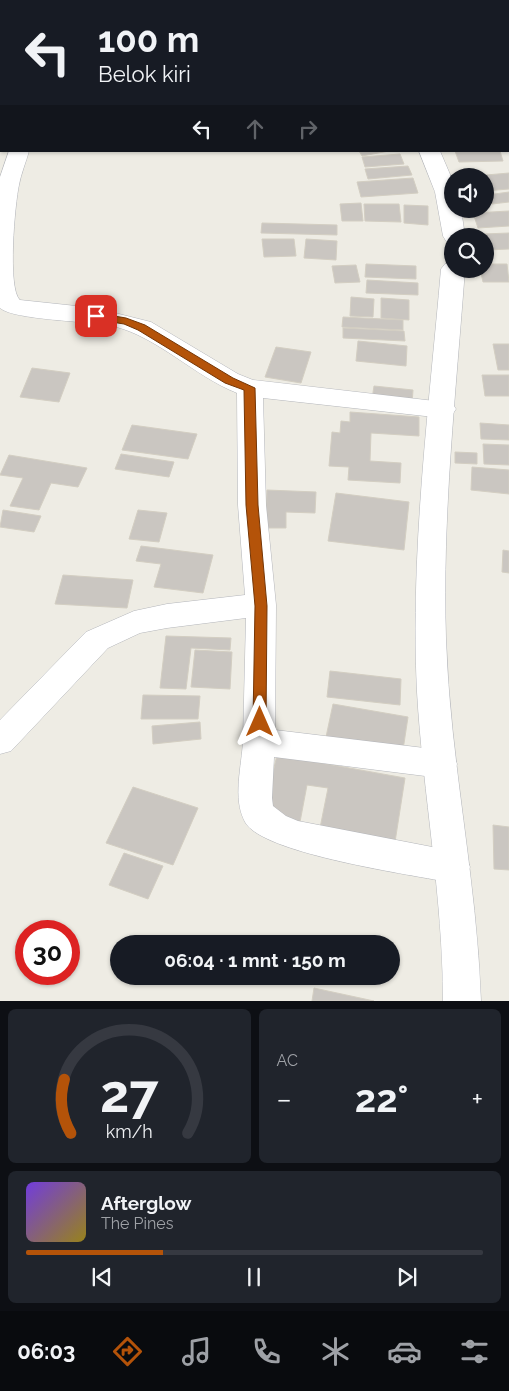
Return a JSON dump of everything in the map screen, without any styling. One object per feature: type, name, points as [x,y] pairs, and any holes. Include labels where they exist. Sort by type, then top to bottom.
[{"type":"street","points":[[19,152],[8,185],[2,232],[2,290],[7,308],[81,314],[126,322],[142,327],[229,380],[250,388],[443,409]]},
{"type":"street","points":[[430,152],[437,163],[453,228]]},
{"type":"street","points":[[452,278],[430,605],[433,693],[463,954],[462,1001]]},
{"type":"street","points":[[250,388],[252,505],[261,606],[259,742],[255,798],[258,814],[274,827],[297,836],[453,867]]},
{"type":"street","points":[[0,741],[97,640],[134,623],[167,616],[261,606]]},
{"type":"street","points":[[259,742],[441,764]]},
{"type":"building","points":[[360,152],[384,152],[362,156]]},
{"type":"building","points":[[455,152],[500,152],[503,161],[459,162]]},
{"type":"building","points":[[400,154],[404,164],[365,167],[362,157]]},
{"type":"building","points":[[408,166],[412,175],[368,179],[365,169]]},
{"type":"building","points":[[509,173],[509,189],[494,190],[494,174]]},
{"type":"building","points":[[413,178],[418,193],[361,197],[357,182]]},
{"type":"building","points":[[509,192],[509,202],[494,204],[494,194]]},
{"type":"building","points":[[361,203],[363,221],[342,221],[340,204]]},
{"type":"building","points":[[364,204],[399,204],[401,222],[365,221]]},
{"type":"building","points":[[404,205],[428,206],[428,225],[404,223]]},
{"type":"building","points":[[509,211],[509,226],[478,228],[475,218],[494,218],[494,212]]},
{"type":"building","points":[[262,223],[337,225],[337,235],[261,233]]},
{"type":"building","points":[[509,233],[509,249],[494,250],[494,234]]},
{"type":"building","points":[[262,239],[294,239],[296,256],[264,257]]},
{"type":"building","points":[[306,239],[337,241],[336,260],[304,258]]},
{"type":"building","points":[[366,264],[416,266],[416,279],[365,277]]},
{"type":"building","points":[[494,264],[507,264],[509,282],[483,282],[482,278],[494,278]]},
{"type":"building","points":[[356,265],[360,282],[335,283],[332,266]]},
{"type":"building","points":[[367,280],[418,283],[418,295],[366,293]]},
{"type":"building","points":[[351,297],[374,299],[373,317],[350,316]]},
{"type":"building","points":[[381,298],[409,300],[409,320],[381,318]]},
{"type":"building","points":[[343,317],[403,320],[403,330],[342,327]]},
{"type":"building","points":[[343,328],[404,331],[405,341],[343,338]]},
{"type":"building","points":[[358,341],[407,346],[406,366],[356,361]]},
{"type":"building","points":[[493,344],[509,344],[509,370],[498,370]]},
{"type":"building","points":[[276,347],[311,352],[301,383],[265,377]]},
{"type":"building","points":[[32,368],[70,373],[59,402],[20,397]]},
{"type":"building","points":[[482,375],[509,375],[509,396],[485,396]]},
{"type":"building","points":[[374,386],[413,390],[412,404],[372,399]]},
{"type":"building","points":[[350,412],[419,417],[419,436],[371,433],[370,461],[401,463],[400,483],[348,480],[349,467],[329,466],[332,432],[340,433],[341,421],[350,422]]},
{"type":"building","points":[[480,423],[509,425],[509,440],[481,439]]},
{"type":"building","points":[[132,425],[197,434],[188,459],[122,450]]},
{"type":"building","points":[[483,444],[509,445],[509,465],[484,464]]},
{"type":"building","points":[[455,452],[477,453],[477,464],[455,463]]},
{"type":"building","points":[[121,454],[174,462],[169,477],[115,469]]},
{"type":"building","points":[[9,455],[87,468],[78,487],[51,483],[39,510],[10,506],[23,478],[0,475]]},
{"type":"building","points":[[472,467],[509,470],[509,494],[471,490]]},
{"type":"building","points":[[267,490],[316,492],[315,513],[286,512],[286,528],[266,528]]},
{"type":"building","points":[[336,493],[409,502],[404,550],[328,541]]},
{"type":"building","points":[[3,510],[41,516],[34,532],[0,527]]},
{"type":"building","points":[[138,510],[167,513],[159,542],[129,539]]},
{"type":"building","points":[[141,546],[213,555],[203,593],[154,587],[161,564],[136,561]]},
{"type":"building","points":[[503,550],[509,551],[509,573],[502,572]]},
{"type":"building","points":[[63,575],[133,580],[127,608],[55,604]]},
{"type":"building","points":[[166,636],[231,638],[230,650],[191,648],[186,689],[160,688]]},
{"type":"building","points":[[195,650],[232,652],[230,689],[191,687]]},
{"type":"building","points":[[330,671],[401,679],[400,705],[327,697]]},
{"type":"building","points":[[143,695],[200,696],[198,719],[141,719]]},
{"type":"building","points":[[333,704],[408,717],[403,750],[326,737]]},
{"type":"building","points":[[200,722],[201,739],[153,744],[152,726]]},
{"type":"building","points":[[277,755],[405,778],[395,842],[320,828],[328,788],[307,785],[300,822],[263,815]]},
{"type":"building","points":[[133,787],[198,808],[173,865],[106,843]]},
{"type":"building","points":[[493,825],[509,827],[509,870],[494,869]]},
{"type":"building","points":[[124,853],[163,866],[148,899],[109,885]]},
{"type":"building","points":[[314,988],[374,1001],[312,1001]]},
{"type":"route","points":[[96,316],[142,327],[190,358],[229,380],[250,388],[249,429],[252,505],[261,606],[260,722]]}]
